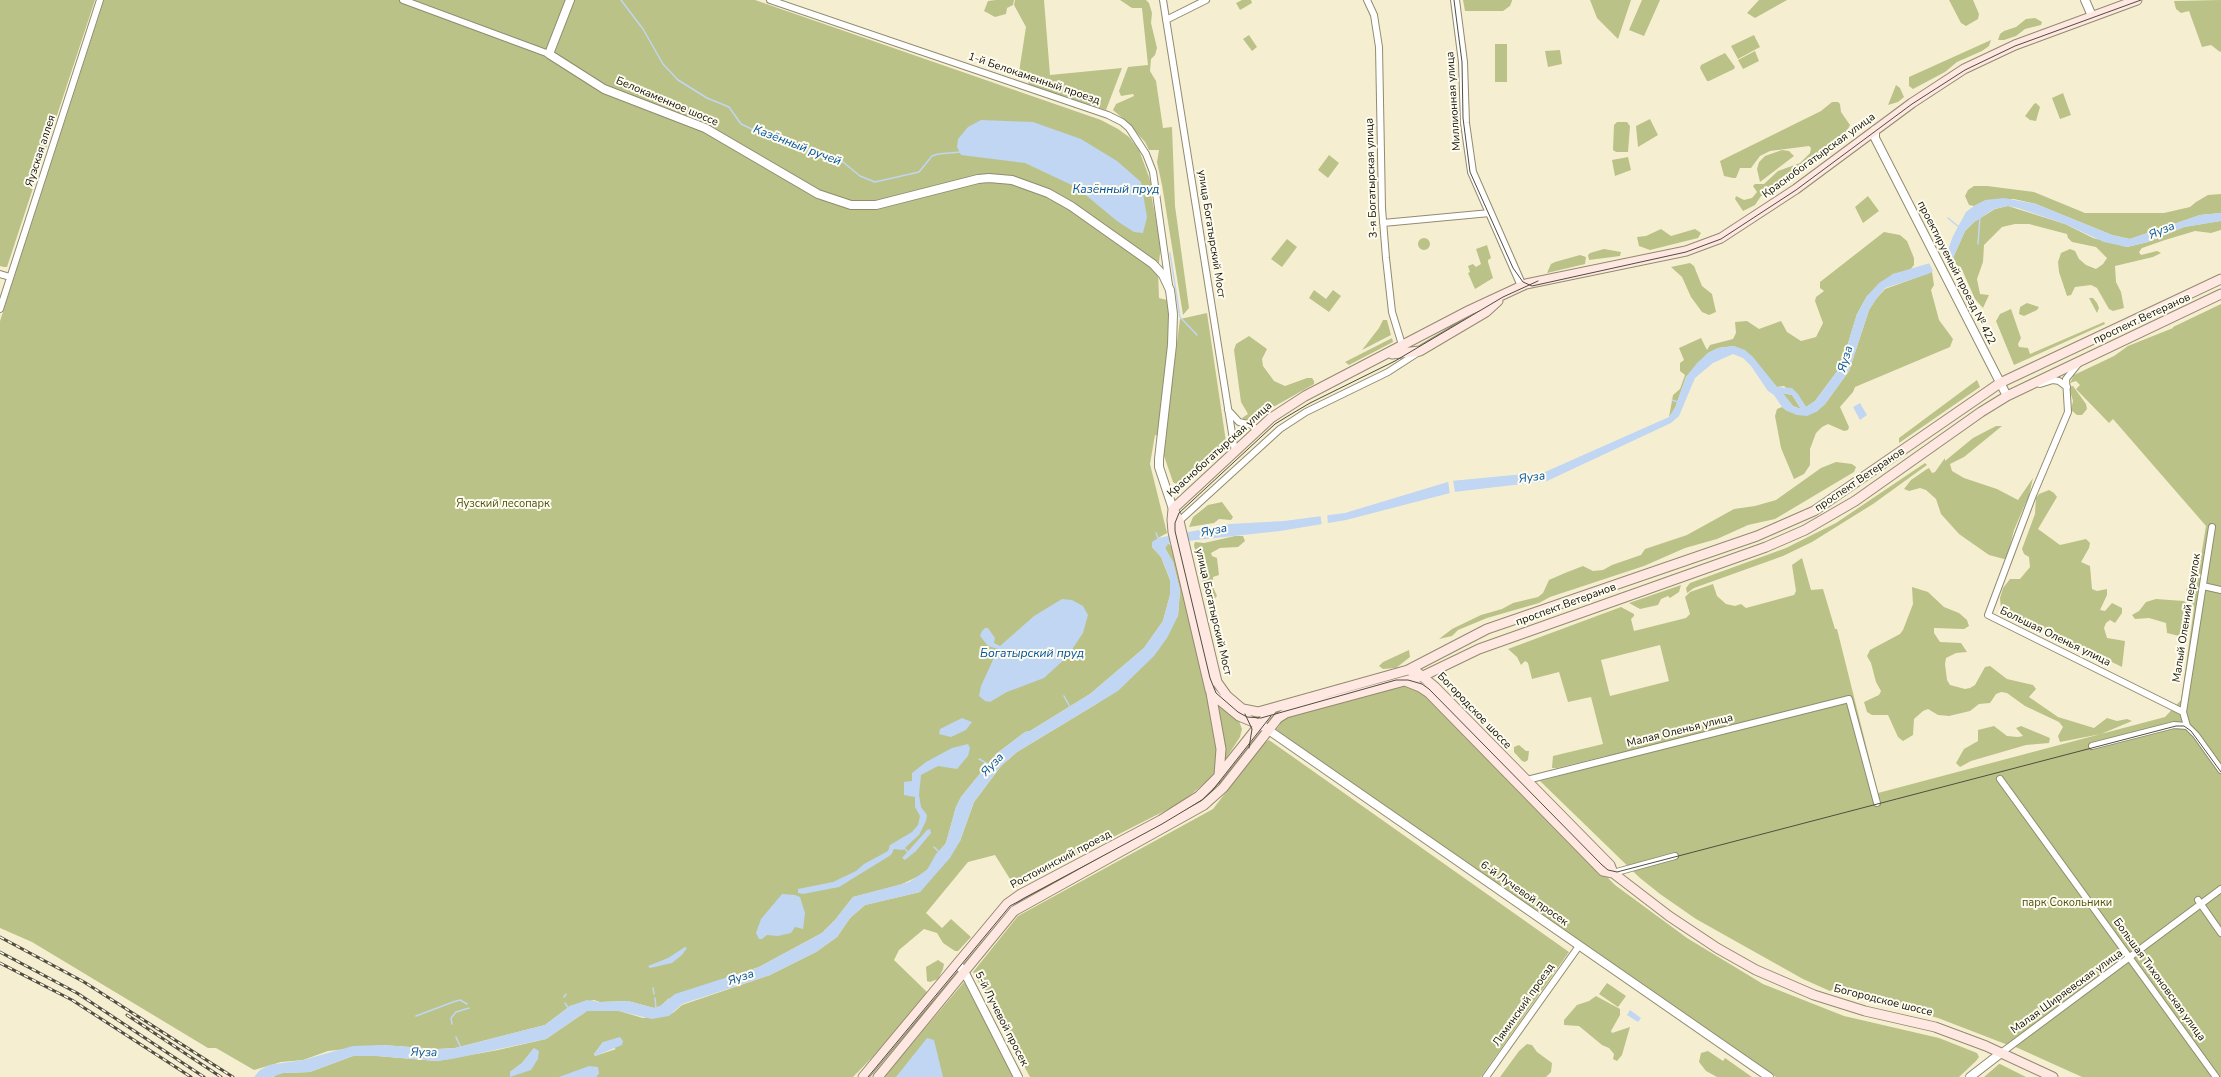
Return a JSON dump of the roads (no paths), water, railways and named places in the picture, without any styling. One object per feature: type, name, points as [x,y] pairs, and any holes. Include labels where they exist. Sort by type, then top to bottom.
[{"type":"main road","name":"Краснобогатырская улица","points":[[1173,509],[1256,431],[1286,407],[1389,354],[1405,350],[1470,310],[1522,286],[1686,251],[1707,244],[1744,224],[1860,142],[1918,98],[1980,60],[2137,0]]},
{"type":"main road","name":"проспект Ветеранов","points":[[1408,670],[1487,629],[1751,538],[1814,511],[2000,383],[2221,280]]},
{"type":"main road","name":"проспект Ветеранов","points":[[1405,681],[1423,676],[1479,649],[1766,547],[1805,530],[1855,501],[1956,429],[2009,395],[2221,294]]},
{"type":"main road","name":"Краснобогатырская улица","points":[[1405,350],[1420,351],[1486,312],[1503,296]]},
{"type":"main road","name":"улица Богатырский Мост","points":[[1173,509],[1184,559],[1217,682],[1227,696],[1258,724]]},
{"type":"main road","name":"улица Богатырский Мост","points":[[1184,559],[1221,749],[1218,776]]},
{"type":"main road","name":"Богородское шоссе","points":[[1408,670],[1423,676],[1603,871],[1613,873],[1692,932],[1756,970],[1844,1005],[1935,1026],[2001,1053],[2053,1077]]},
{"type":"main road","points":[[1243,709],[1254,713],[1272,709],[1408,670]]},
{"type":"main road","name":"Богородское шоссе","points":[[1405,681],[1420,687],[1429,693],[1520,781]]},
{"type":"main road","points":[[1210,690],[1217,698],[1239,716],[1267,729],[1278,718],[1286,714],[1405,681]]},
{"type":"main road","points":[[1258,724],[1272,709]]},
{"type":"main road","name":"Ростокинский проезд","points":[[863,1077],[958,964],[1001,910],[1014,899],[1185,806],[1200,796],[1218,776],[1258,724]]},
{"type":"main road","name":"Ростокинский проезд","points":[[878,1077],[999,928],[1020,907],[1171,825],[1210,801],[1230,780],[1267,729]]},
{"type":"street","name":"Яузская аллея","points":[[0,309],[100,0]]},
{"type":"street","name":"Белокаменное шоссе","points":[[403,0],[550,54],[604,88],[705,128],[818,194],[851,205],[876,205],[978,179],[1000,178],[1024,183],[1048,193],[1071,206],[1153,264],[1163,275],[1170,290]]},
{"type":"street","points":[[550,54],[570,0]]},
{"type":"street","name":"1-й Белокаменный проезд","points":[[770,0],[1108,115],[1122,122],[1129,128],[1146,154],[1153,172],[1170,290]]},
{"type":"street","name":"улица Богатырский Мост","points":[[1162,0],[1234,452]]},
{"type":"street","points":[[1166,20],[1206,0]]},
{"type":"street","name":"3-я Богатырская улица","points":[[1367,0],[1374,16],[1379,47],[1383,223],[1392,312],[1405,350]]},
{"type":"street","name":"Миллионная улица","points":[[1455,0],[1463,62],[1466,130],[1472,172],[1522,286]]},
{"type":"street","points":[[2086,0],[2092,16]]},
{"type":"street","name":"проектируемый проезд № 422","points":[[1875,130],[1875,138],[1885,159],[2000,383],[2009,395]]},
{"type":"street","name":"проектируемый проезд № 422","points":[[1860,142],[1869,142],[1875,146],[1885,159]]},
{"type":"street","points":[[1383,223],[1490,213]]},
{"type":"street","points":[[0,274],[10,278]]},
{"type":"street","name":"улица Богатырский Мост","points":[[1170,290],[1173,314],[1172,345],[1159,468],[1173,509]]},
{"type":"street","points":[[1176,527],[1280,429],[1311,410],[1388,372],[1420,351]]},
{"type":"street","points":[[2067,387],[2066,379],[2069,374],[2086,358]]},
{"type":"street","points":[[2009,395],[2053,380],[2063,382],[2067,387]]},
{"type":"street","name":"Большая Оленья улица","points":[[2067,387],[2068,412],[2033,495],[1988,615],[2182,712]]},
{"type":"street","points":[[1227,408],[1239,422],[1252,425],[1256,431]]},
{"type":"street","name":"Малый Олений переулок","points":[[2182,712],[2212,527]]},
{"type":"street","points":[[2203,586],[2221,590]]},
{"type":"street","name":"Малая Оленья улица","points":[[1520,781],[1849,700],[1877,803]]},
{"type":"street","points":[[2182,712],[2187,726],[2221,770]]},
{"type":"street","points":[[2092,746],[2174,725],[2187,726]]},
{"type":"street","name":"6-й Лучевой просек","points":[[1267,729],[1769,1077]]},
{"type":"street","name":"Большая Тихоновская улица","points":[[2000,779],[2216,1077]]},
{"type":"street","points":[[1613,873],[1675,856]]},
{"type":"street","name":"Малая Ширяевская улица","points":[[2001,1053],[2130,958],[2199,902],[2221,889]]},
{"type":"street","points":[[2199,902],[2221,933]]},
{"type":"street","name":"Ляминский проезд","points":[[1486,1077],[1579,946]]},
{"type":"street","name":"5-й Лучевой просек","points":[[958,964],[964,972],[1018,1077]]},
{"type":"street","points":[[1970,1077],[2001,1053]]},
{"type":"water","name":"Казённый пруд","points":[[981,120],[1033,122],[1081,139],[1117,161],[1141,182],[1147,217],[1143,233],[1134,232],[1117,221],[1076,187],[1025,163],[961,155],[957,147],[958,139],[968,127]]},
{"type":"water","name":"Яуза","points":[[2004,198],[2036,204],[2112,235],[2130,239],[2200,215],[2221,213],[2221,221],[2184,227],[2148,242],[2127,247],[2104,242],[2065,224],[2018,208],[2008,206],[1994,209],[1974,222],[1965,231],[1953,258],[1947,263],[1928,274],[1885,288],[1869,310],[1849,371],[1825,404],[1816,412],[1807,416],[1797,415],[1782,407],[1774,395],[1768,391],[1751,366],[1743,358],[1733,354],[1713,363],[1695,378],[1679,416],[1671,423],[1547,481],[1454,492],[1346,520],[1280,531],[1169,543],[1165,548],[1173,562],[1180,590],[1178,616],[1167,638],[1154,656],[1118,691],[1017,752],[1001,766],[974,802],[960,841],[950,858],[920,892],[865,905],[850,918],[837,937],[816,952],[770,975],[682,1004],[669,1016],[652,1019],[619,1011],[587,1011],[546,1039],[452,1059],[437,1061],[377,1056],[353,1056],[310,1072],[283,1073],[272,1077],[254,1077],[260,1070],[269,1065],[303,1060],[353,1046],[382,1045],[438,1049],[455,1048],[545,1025],[570,1006],[587,1000],[600,1002],[628,1001],[654,1008],[660,1006],[675,994],[759,967],[822,933],[835,920],[853,897],[909,882],[927,870],[936,854],[946,843],[956,807],[961,797],[996,754],[1025,732],[1030,731],[1090,694],[1144,648],[1163,621],[1170,595],[1170,580],[1165,566],[1161,557],[1152,547],[1152,542],[1158,538],[1230,524],[1284,521],[1345,513],[1451,481],[1545,472],[1669,417],[1675,408],[1686,377],[1697,363],[1708,353],[1718,348],[1734,346],[1745,350],[1753,357],[1777,387],[1792,388],[1798,394],[1806,407],[1815,401],[1841,366],[1857,314],[1867,296],[1879,283],[1893,274],[1940,260],[1946,255],[1953,236],[1966,212],[1986,200]],"holes":[[[1783,393],[1792,395],[1801,409],[1793,406]]]},
{"type":"water","points":[[1860,403],[1867,415],[1860,420],[1853,407]]},
{"type":"water","name":"Богатырский пруд","points":[[1062,599],[1072,600],[1083,606],[1088,615],[1083,633],[1067,657],[1044,678],[1007,692],[990,702],[985,701],[979,696],[981,686],[998,649],[988,646],[980,636],[982,631],[985,628],[988,628],[995,638],[994,643],[1000,646],[1034,616]]},
{"type":"water","points":[[962,718],[972,722],[966,730],[951,737],[939,734],[940,729]]},
{"type":"water","points":[[968,744],[970,748],[968,756],[957,769],[938,766],[921,775],[919,795],[921,807],[927,815],[926,821],[919,835],[903,850],[894,849],[891,855],[839,887],[803,894],[798,893],[798,889],[833,882],[856,871],[864,864],[888,851],[890,845],[912,832],[918,825],[920,816],[915,807],[915,797],[904,795],[904,782],[912,781],[912,773],[926,762],[952,748]]},
{"type":"water","points":[[930,829],[931,833],[916,851],[905,860],[902,858],[927,830]]},
{"type":"water","points":[[782,894],[800,897],[805,913],[803,929],[795,927],[791,933],[778,936],[767,935],[762,939],[759,939],[756,933],[761,919]]},
{"type":"water","points":[[685,947],[687,948],[682,955],[672,963],[650,968],[648,966],[668,958]]},
{"type":"water","points":[[1630,1010],[1641,1018],[1638,1022],[1627,1015]]},
{"type":"water","points":[[620,1037],[623,1041],[622,1045],[595,1056],[594,1054],[603,1042]]},
{"type":"water","points":[[927,1038],[934,1040],[943,1077],[896,1077]]},
{"type":"water","points":[[534,1048],[539,1051],[538,1059],[531,1070],[510,1077],[510,1072],[522,1063]]},
{"type":"water","points":[[589,1066],[598,1067],[599,1073],[596,1077],[559,1077]]},
{"type":"waterway","name":"Казённый ручей","points":[[621,0],[643,29],[663,64],[678,80],[707,98],[729,107],[741,124],[758,132],[843,162],[860,176],[875,182],[919,172],[932,156],[961,152]]},
{"type":"waterway","points":[[1978,244],[1980,216]]},
{"type":"waterway","points":[[1948,218],[1959,227]]},
{"type":"waterway","name":"Казённый ручей","points":[[1170,253],[1180,317],[1197,335]]},
{"type":"waterway","points":[[1672,400],[1678,402]]},
{"type":"waterway","points":[[1156,533],[1158,538]]},
{"type":"waterway","points":[[1064,696],[1070,707]]},
{"type":"waterway","name":"Яуза","points":[[979,759],[988,764]]},
{"type":"waterway","points":[[903,847],[909,853]]},
{"type":"waterway","points":[[934,847],[938,851]]},
{"type":"waterway","points":[[653,988],[654,994]]},
{"type":"waterway","points":[[655,998],[656,1008]]},
{"type":"waterway","points":[[416,1016],[460,1000],[467,1004]]},
{"type":"waterway","points":[[565,1003],[569,1009]]},
{"type":"waterway","points":[[452,1024],[451,1018],[456,1012],[469,1008]]},
{"type":"waterway","points":[[456,1037],[461,1048]]},
{"type":"tram line","points":[[1454,0],[1462,62],[1463,118],[1470,172],[1513,268],[1523,282],[1532,286],[1686,252],[1721,239],[1796,190],[1912,104],[1965,70],[2015,46],[2141,0]]},
{"type":"tram line","points":[[1538,281],[1503,297],[1395,361],[1310,403],[1275,424],[1179,513],[1175,523],[1175,531],[1210,678],[1216,693],[1238,712],[1247,717],[1261,718],[1396,680],[1408,680],[1422,684],[1429,689],[1602,865],[1608,870],[1617,872],[2176,726],[2184,726],[2191,731],[2221,772]]},
{"type":"tram line","points":[[1245,714],[1252,729],[1249,748]]},
{"type":"tram line","points":[[868,1077],[1010,906],[1162,824],[1202,800],[1212,791],[1271,716]]},
{"type":"railway","points":[[0,937],[84,982],[233,1077]]},
{"type":"railway","points":[[0,952],[77,993],[204,1077]]},
{"type":"railway","points":[[0,963],[72,1000],[191,1077]]},
{"type":"railway","points":[[127,1015],[221,1077]]},
{"type":"park label","name":"Яузский лесопарк","points":[[503,504]]},
{"type":"park label","name":"парк Сокольники","points":[[2067,903]]}]
